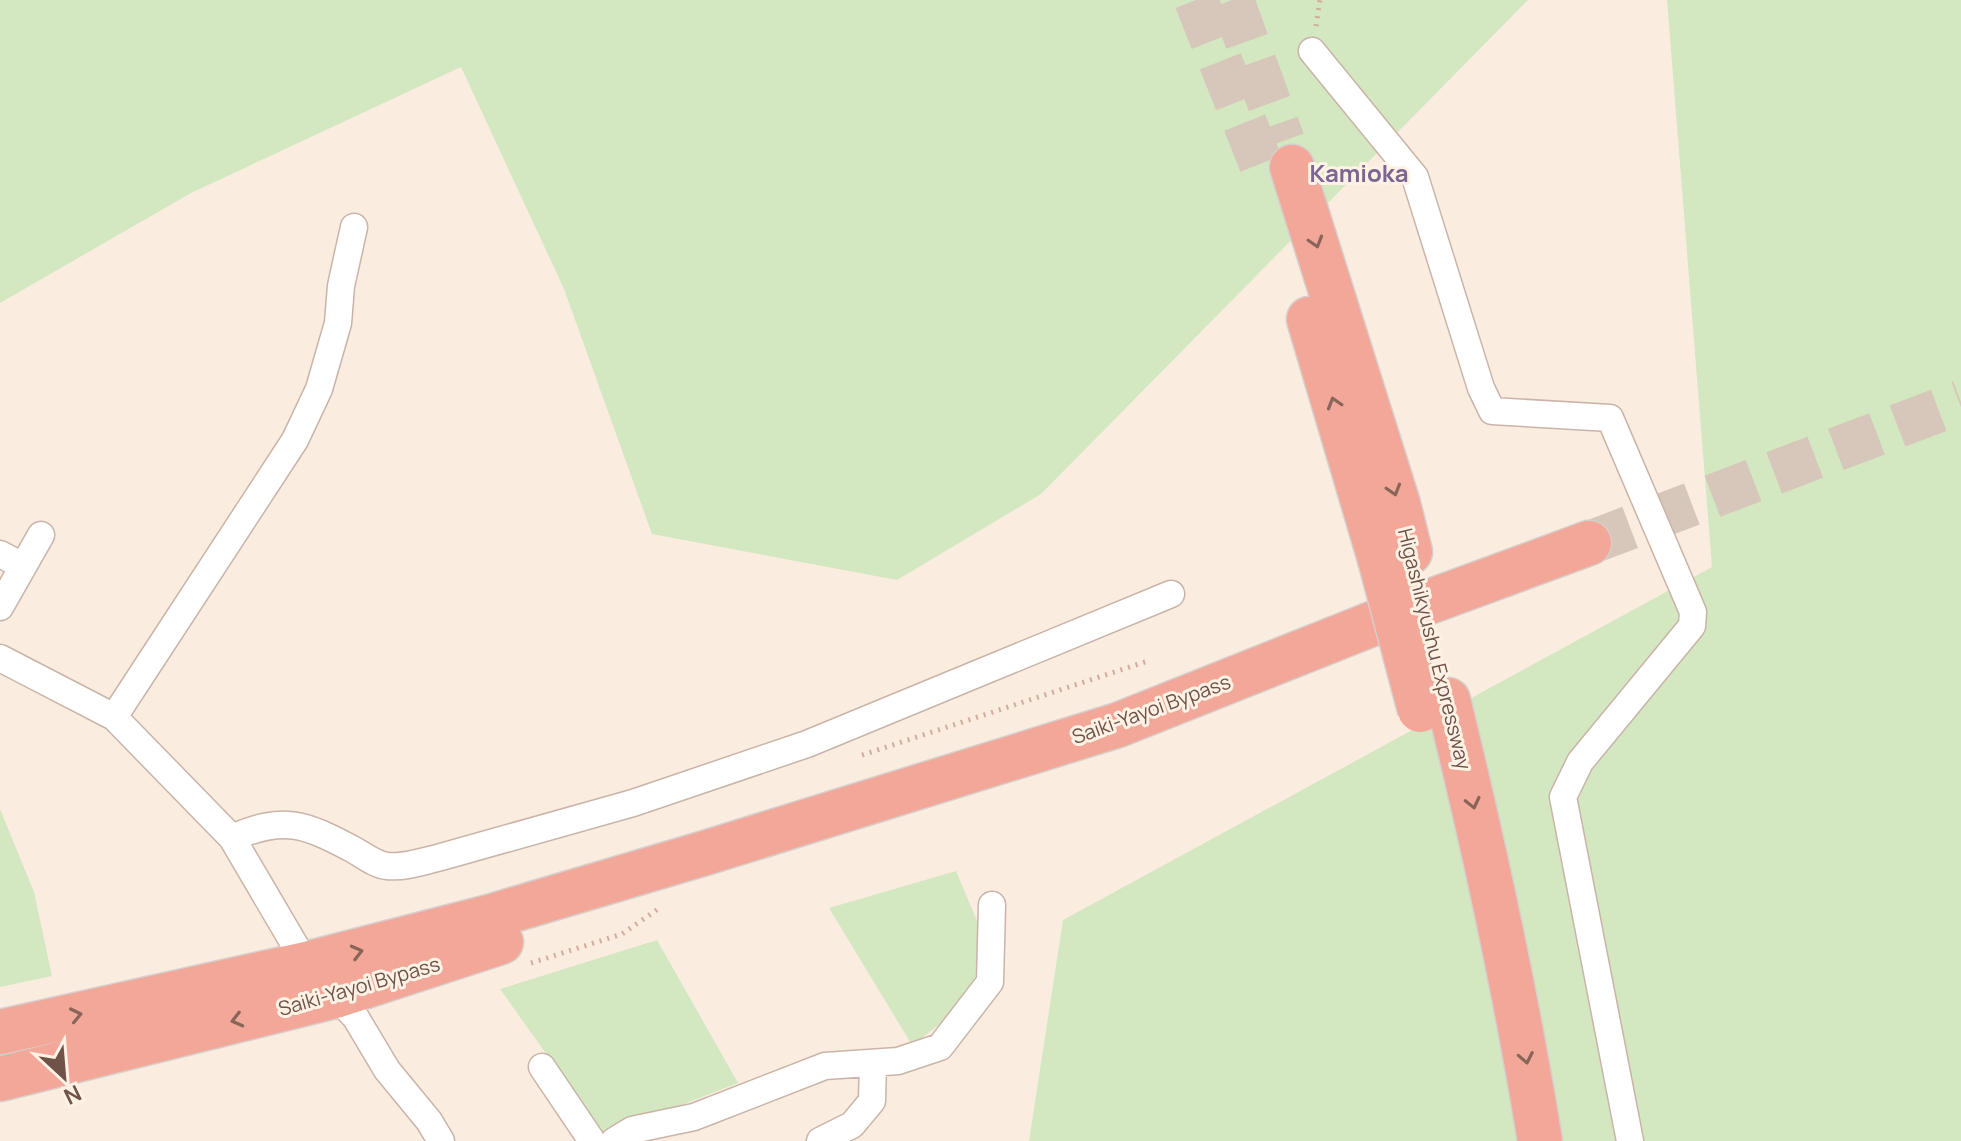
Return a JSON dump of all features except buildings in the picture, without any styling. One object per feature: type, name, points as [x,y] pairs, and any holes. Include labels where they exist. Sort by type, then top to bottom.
[{"type":"highway","name":"Higashikyushu Expressway","points":[[1279,173],[1395,555],[1434,705],[1479,830],[1528,1067],[1540,1141]]},
{"type":"highway","name":"Saiki-Yayoi Bypass","points":[[0,1032],[306,964],[489,917],[705,853],[1118,725],[1407,610],[1589,543]]},
{"type":"highway","name":"Higashikyushu Expressway","points":[[1434,705],[1458,869],[1512,1141]]},
{"type":"highway","name":"Saiki-Yayoi Bypass","points":[[0,1079],[335,996],[504,941],[705,853]]},
{"type":"street","points":[[1312,51],[1415,177],[1481,388],[1492,411],[1610,418],[1693,612],[1692,626],[1580,762],[1563,797],[1630,1141]]},
{"type":"street","points":[[114,717],[295,440],[319,389],[338,323],[341,286],[354,227]]},
{"type":"street","points":[[0,607],[11,560],[41,535]]},
{"type":"street","points":[[232,838],[256,827],[287,824],[321,832],[385,866],[413,864],[441,857],[633,803],[807,744],[1171,594]]},
{"type":"street","points":[[0,658],[114,717],[232,838],[306,964],[356,1018],[387,1070],[429,1121],[441,1141]]},
{"type":"street","points":[[614,1141],[632,1130],[694,1117],[825,1066],[898,1061],[940,1047],[990,982],[992,905]]},
{"type":"street","points":[[820,1141],[852,1125],[872,1101],[873,1063]]},
{"type":"street","points":[[542,1067],[592,1141]]},
{"type":"path","points":[[531,963],[622,934],[667,903]]},
{"type":"green space","points":[[0,0],[1528,0],[1041,494],[897,580],[652,534],[564,289],[461,67],[191,193],[0,303]]},
{"type":"green space","points":[[1667,0],[1961,0],[1961,1141],[1029,1141],[1063,920],[1712,567]]},
{"type":"green space","points":[[0,809],[34,892],[52,976],[0,987]]},
{"type":"green space","points":[[956,871],[978,923],[976,976],[943,1022],[912,1045],[829,908]]},
{"type":"green space","points":[[657,940],[738,1083],[604,1135],[500,989]]},
{"type":"tunnel","points":[[1196,0],[1267,179]]},
{"type":"tunnel","points":[[1232,0],[1283,141]]},
{"type":"tunnel","points":[[1589,543],[1961,402]]},
{"type":"district","name":"Kamioka","points":[[1359,172]]}]
